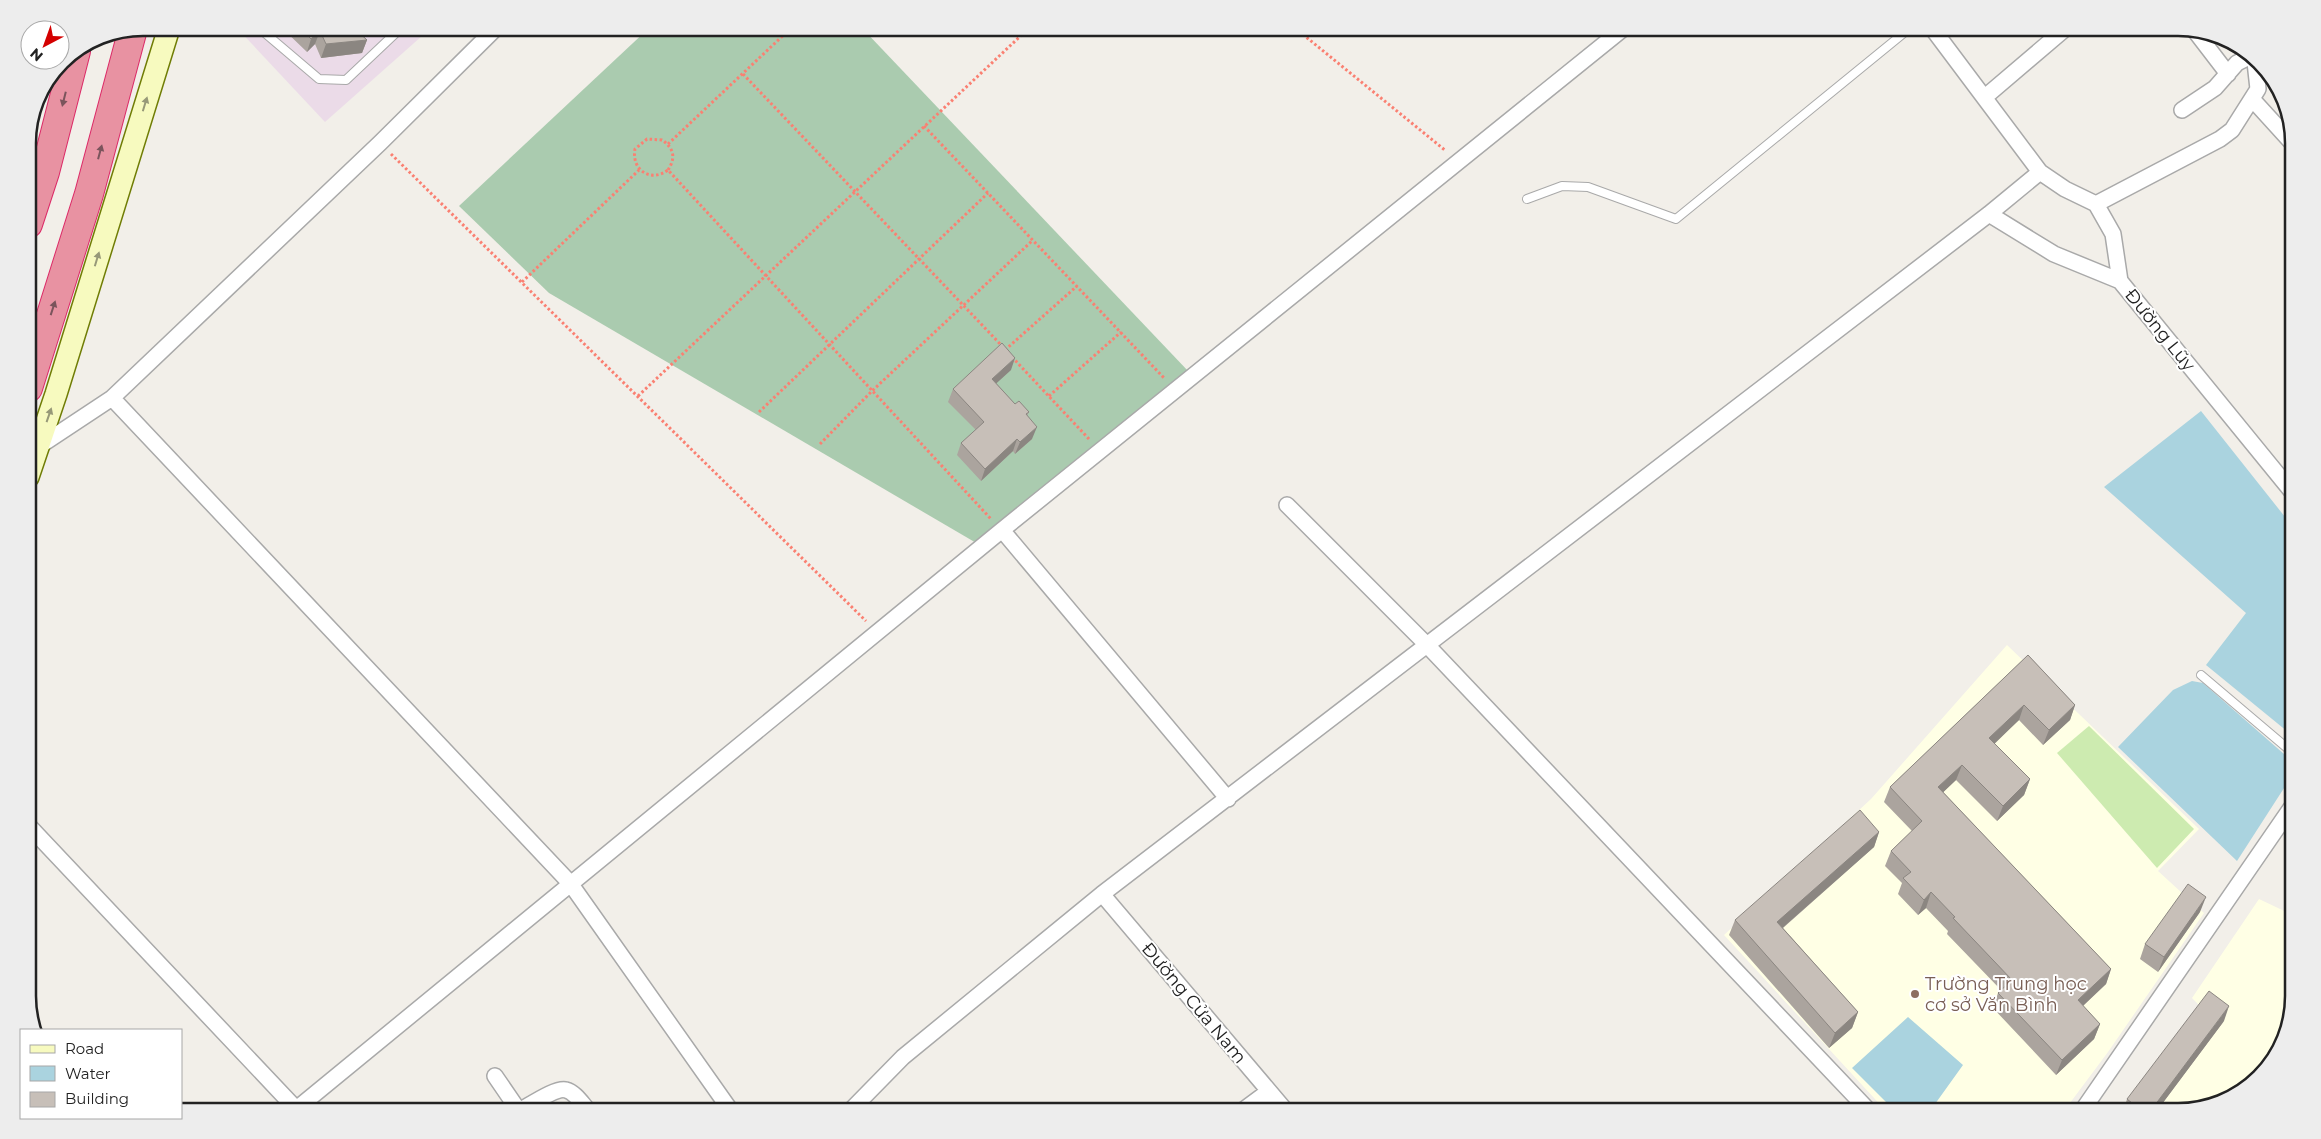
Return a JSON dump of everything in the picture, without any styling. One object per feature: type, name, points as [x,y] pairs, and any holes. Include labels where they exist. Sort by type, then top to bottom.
[{"type":"highway","points":[[36,363],[89,194],[131,37]]},
{"type":"highway","points":[[36,200],[73,62]]},
{"type":"street","points":[[36,453],[166,36]]},
{"type":"street","points":[[38,447],[112,398],[380,142],[488,36]]},
{"type":"street","points":[[306,1103],[465,973],[570,883],[1002,530],[1614,36]]},
{"type":"street","points":[[1938,36],[2040,172],[2065,189],[2096,204],[2220,139],[2232,130],[2253,100],[2258,89],[2256,71]]},
{"type":"street","points":[[1985,97],[2057,36]]},
{"type":"street","points":[[2201,39],[2228,74]]},
{"type":"street","points":[[2182,110],[2215,88],[2237,63],[2244,60]]},
{"type":"street","points":[[2253,100],[2285,135]]},
{"type":"street","points":[[859,1103],[903,1057],[1102,894],[1989,214],[2040,172]]},
{"type":"street","name":"Đường Lũy","points":[[2096,204],[2113,234],[2120,281],[2285,483]]},
{"type":"street","points":[[1989,214],[2054,254],[2120,281]]},
{"type":"street","points":[[112,398],[570,883],[725,1103]]},
{"type":"street","points":[[1287,505],[1426,644],[1860,1103]]},
{"type":"street","points":[[1002,530],[1228,799]]},
{"type":"street","points":[[2088,1103],[2285,818]]},
{"type":"street","points":[[36,834],[289,1103]]},
{"type":"street","name":"Đường Cửa Nam","points":[[1102,894],[1279,1103]]},
{"type":"street","points":[[495,1076],[514,1103]]},
{"type":"street","points":[[534,1103],[557,1091],[565,1090],[571,1093],[580,1103]]},
{"type":"street","points":[[1254,1103],[1269,1091]]},
{"type":"lane","points":[[268,36],[318,79],[346,80],[393,36]]},
{"type":"lane","points":[[1527,199],[1562,186],[1588,186],[1676,219],[1900,36]]},
{"type":"lane","points":[[2201,675],[2285,746]]},
{"type":"path","points":[[668,144],[783,36]]},
{"type":"path","points":[[638,396],[1020,36]]},
{"type":"path","points":[[1305,36],[1458,161]]},
{"type":"path","points":[[743,74],[1089,439]]},
{"type":"path","points":[[924,126],[1176,390]]},
{"type":"path","points":[[647,139],[657,139],[668,144],[672,150],[673,158],[668,170],[656,176],[648,175],[640,170],[634,156],[635,150],[640,144],[647,139]]},
{"type":"path","points":[[380,142],[878,632]]},
{"type":"path","points":[[522,282],[640,170]]},
{"type":"path","points":[[668,170],[1002,530]]},
{"type":"path","points":[[759,412],[988,193]]},
{"type":"path","points":[[820,444],[872,391],[1033,240]]},
{"type":"path","points":[[1005,350],[1077,286]]},
{"type":"path","points":[[1049,396],[1121,332]]},
{"type":"shaded area","points":[[244,36],[422,36],[325,122]]},
{"type":"shaded area","points":[[640,36],[870,36],[1189,372],[978,544],[549,293],[459,206]]},
{"type":"shaded area","points":[[2007,645],[2199,829],[2158,871],[2204,913],[2108,1052],[2070,1103],[1879,1103],[1724,935],[1871,799]]},
{"type":"shaded area","points":[[2259,899],[2285,911],[2284,1010],[2274,1043],[2254,1072],[2219,1095],[2206,1099],[2178,1103],[2125,1103],[2199,1005],[2192,998]]},
{"type":"green space","points":[[2089,726],[2194,829],[2157,868],[2057,753]]},
{"type":"water","points":[[2201,411],[2285,517],[2285,729],[2206,665],[2246,613],[2104,487]]},
{"type":"water","points":[[2192,681],[2203,683],[2285,755],[2285,787],[2237,861],[2118,747],[2173,690]]},
{"type":"water","points":[[1908,1017],[1963,1065],[1936,1103],[1887,1103],[1852,1068]]},
{"type":"building","points":[[322,36],[363,36],[367,40],[326,44]]},
{"type":"building","points":[[1002,343],[1015,358],[992,379],[1015,404],[1019,401],[1029,412],[1026,414],[1037,427],[1020,442],[1017,439],[985,469],[961,443],[984,422],[953,389]]},
{"type":"building","points":[[2028,655],[2075,705],[2049,730],[2024,705],[1989,738],[2030,779],[2003,806],[1962,765],[1938,787],[2111,969],[2078,1000],[2100,1024],[2062,1060],[1998,993],[2012,980],[1931,892],[1924,900],[1903,878],[1911,872],[1891,851],[1922,821],[1890,787]]},
{"type":"building","points":[[1860,810],[1879,832],[1777,922],[1858,1012],[1835,1033],[1735,920]]},
{"type":"building","points":[[2188,884],[2206,897],[2164,957],[2145,944]]},
{"type":"building","points":[[2209,991],[2229,1006],[2156,1103],[2132,1103],[2127,1099]]},
{"type":"place","name":"Trường Trung học cơ sở Văn Bình","points":[[1915,994]]}]
